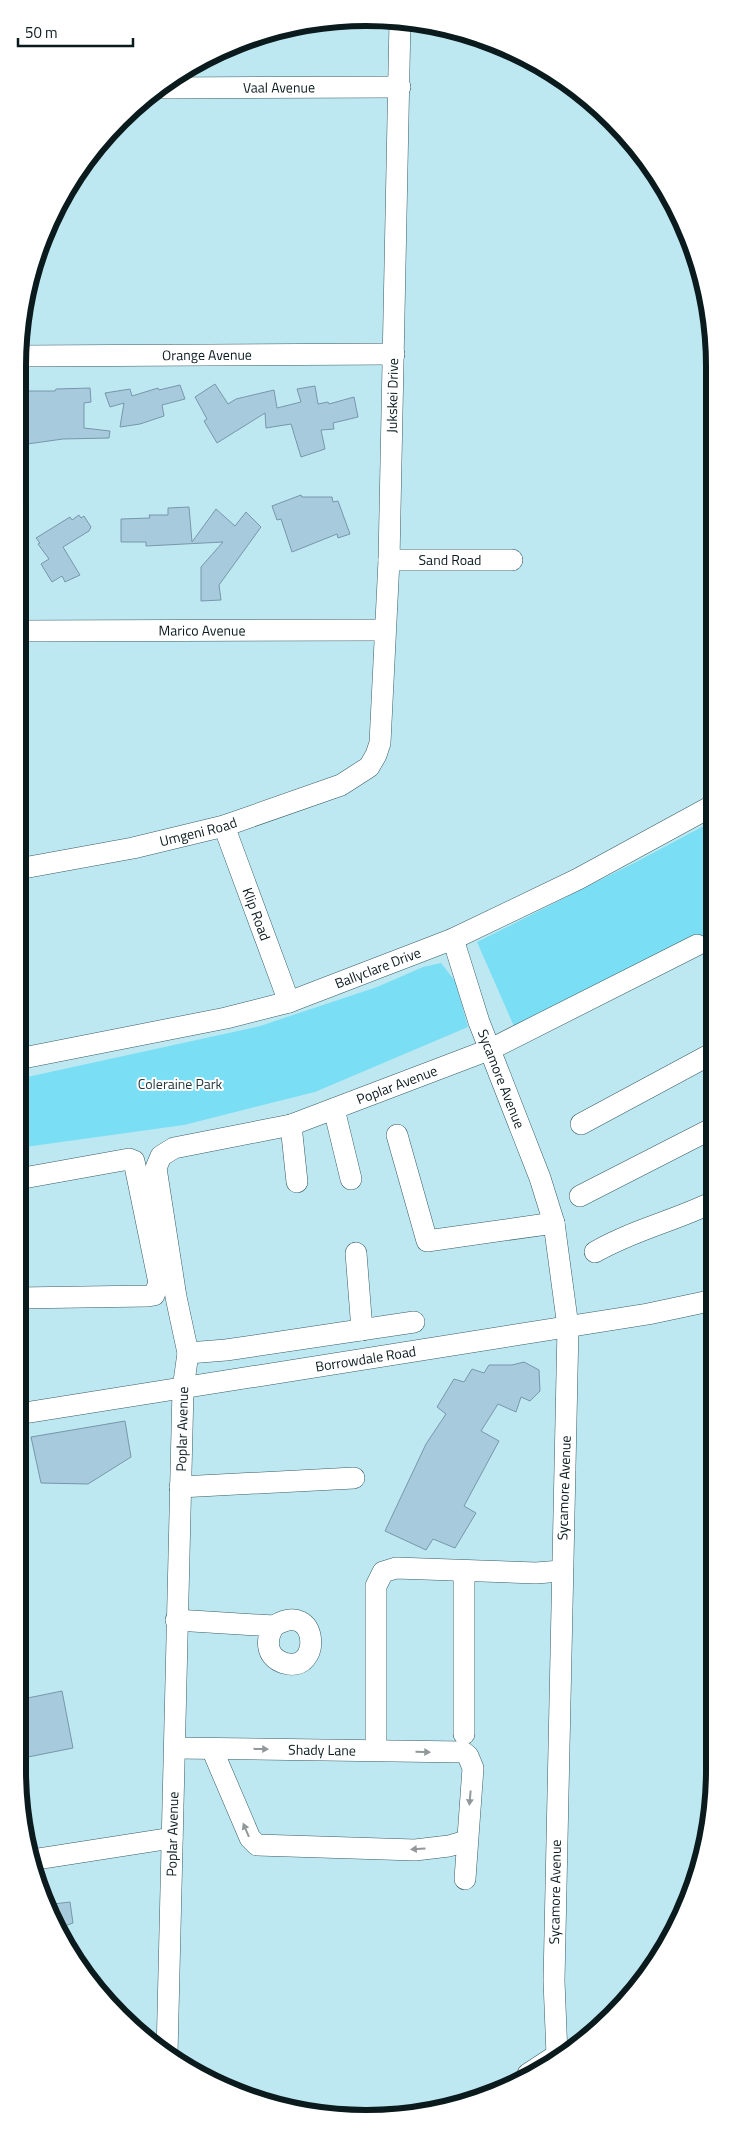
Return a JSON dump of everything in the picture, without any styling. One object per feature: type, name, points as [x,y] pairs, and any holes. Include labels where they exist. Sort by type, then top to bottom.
[{"type":"street","name":"Jukskei Drive","points":[[369,767],[380,743],[389,560],[400,28]]},
{"type":"street","name":"Vaal Avenue","points":[[171,88],[400,87]]},
{"type":"street","name":"Orange Avenue","points":[[26,356],[394,354]]},
{"type":"street","name":"Sand Road","points":[[389,560],[512,560]]},
{"type":"street","name":"Marico Avenue","points":[[26,631],[385,630]]},
{"type":"street","name":"Umgeni Road","points":[[26,868],[133,848],[224,826],[342,786],[369,767]]},
{"type":"street","name":"Ballyclare Drive","points":[[26,1057],[226,1018],[289,1002],[453,939],[578,878],[706,809]]},
{"type":"street","name":"Klip Road","points":[[224,826],[289,1002]]},
{"type":"street","name":"Sycamore Avenue","points":[[453,939],[479,1022],[492,1048],[540,1178],[554,1223],[568,1327],[554,1981],[562,2047]]},
{"type":"street","name":"Poplar Avenue","points":[[167,2045],[176,1748],[176,1620],[183,1389],[188,1353],[176,1297],[156,1168],[161,1156],[174,1148],[291,1125],[492,1048],[697,945]]},
{"type":"street","points":[[581,1124],[706,1058]]},
{"type":"street","points":[[334,1109],[351,1179]]},
{"type":"street","points":[[291,1125],[297,1182]]},
{"type":"street","points":[[580,1196],[706,1132]]},
{"type":"street","points":[[396,1135],[427,1241],[554,1223]]},
{"type":"street","points":[[26,1178],[129,1159],[134,1161],[160,1283],[154,1295],[148,1296],[26,1298]]},
{"type":"street","points":[[595,1252],[621,1237],[682,1217],[706,1205]]},
{"type":"street","points":[[356,1253],[362,1330]]},
{"type":"street","name":"Borrowdale Road","points":[[26,1413],[648,1314],[706,1302]]},
{"type":"street","points":[[188,1353],[414,1322]]},
{"type":"street","points":[[180,1487],[354,1478]]},
{"type":"street","points":[[376,1739],[376,1586],[378,1578],[383,1572],[396,1568],[464,1571],[562,1571]]},
{"type":"street","points":[[464,1571],[464,1734]]},
{"type":"street","points":[[176,1620],[274,1626]]},
{"type":"street","name":"Shady Lane","points":[[176,1748],[463,1752],[468,1756],[473,1768],[466,1841]]},
{"type":"street","points":[[212,1749],[250,1838],[257,1845],[415,1850],[449,1846],[466,1841],[464,1879]]},
{"type":"street","points":[[38,1859],[172,1838]]},
{"type":"green space","points":[[706,825],[706,936],[516,1031],[477,942]]},
{"type":"green space","name":"Coleraine Park","points":[[441,963],[455,981],[468,1027],[315,1092],[184,1125],[26,1147],[26,1077],[260,1026],[377,987],[423,967]]},
{"type":"building","points":[[215,384],[228,404],[236,399],[274,390],[277,408],[301,402],[297,389],[315,386],[318,404],[328,402],[329,404],[354,397],[358,417],[333,423],[334,429],[321,430],[325,449],[301,457],[291,424],[266,428],[265,413],[217,443],[204,421],[207,419],[195,397]]},
{"type":"building","points":[[180,385],[185,399],[162,405],[164,416],[140,424],[120,427],[124,403],[110,407],[105,393],[130,389],[132,396],[158,388],[159,390]]},
{"type":"building","points":[[90,388],[91,402],[84,403],[84,428],[110,431],[109,438],[63,439],[26,444],[26,391],[55,391],[56,389]]},
{"type":"building","points":[[301,495],[302,497],[332,497],[333,502],[338,501],[350,534],[338,538],[337,534],[292,552],[281,519],[277,520],[272,506]]},
{"type":"building","points":[[189,507],[192,542],[216,509],[235,526],[246,512],[261,527],[219,585],[221,600],[201,601],[201,567],[223,542],[146,546],[146,542],[121,542],[121,519],[150,518],[149,515],[168,515],[168,508]]},
{"type":"building","points":[[79,515],[81,518],[84,516],[91,527],[89,531],[63,547],[80,575],[65,582],[62,576],[52,582],[41,564],[49,559],[36,538],[70,517],[72,520]]},
{"type":"building","points":[[524,1362],[539,1370],[540,1391],[530,1401],[521,1397],[516,1412],[498,1404],[481,1431],[499,1441],[464,1506],[476,1513],[455,1548],[433,1539],[426,1550],[385,1531],[426,1444],[446,1414],[437,1407],[454,1379],[464,1382],[472,1369],[484,1373],[489,1365],[512,1365]]},
{"type":"building","points":[[125,1421],[131,1457],[88,1484],[41,1483],[31,1437]]},
{"type":"building","points":[[62,1691],[73,1748],[26,1757],[26,1698]]},
{"type":"building","points":[[70,1902],[73,1923],[64,1926],[54,1904]]}]
